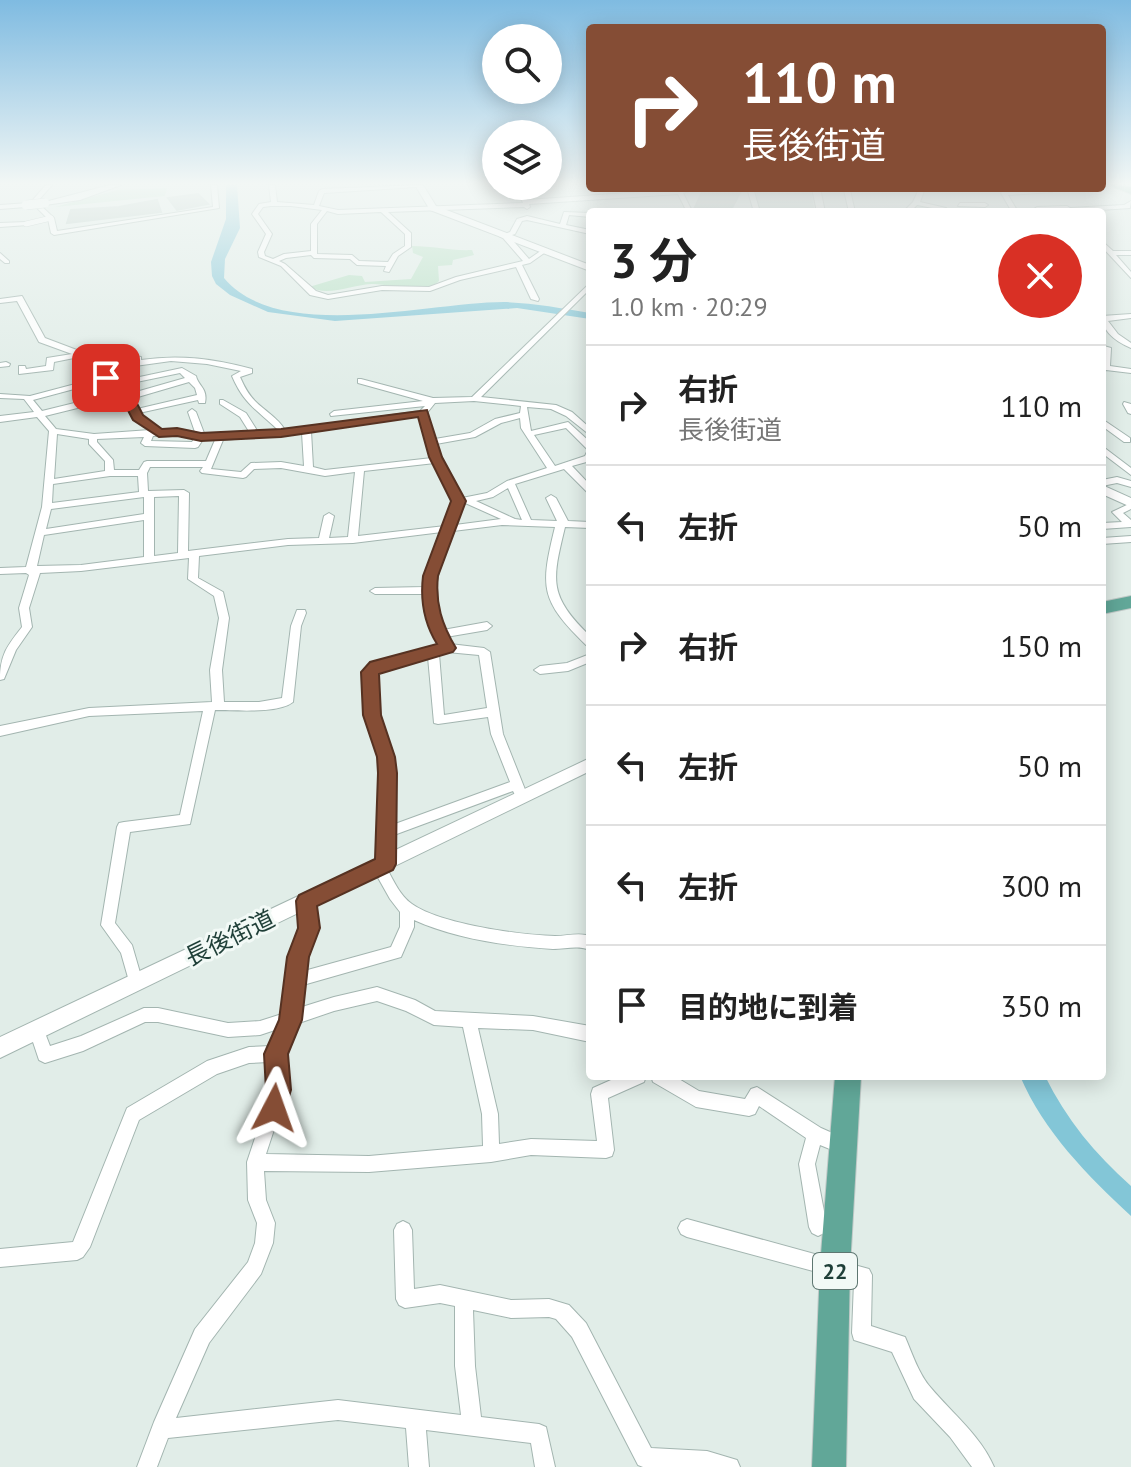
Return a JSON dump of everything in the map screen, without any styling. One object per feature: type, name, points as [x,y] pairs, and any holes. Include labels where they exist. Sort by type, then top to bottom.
[{"type":"main road","points":[[1106,597],[1131,592]]},
{"type":"main road","points":[[1106,607],[1131,602]]},
{"type":"main road","name":"22","points":[[829,1467],[835,1267],[828,1140],[847,1080]]},
{"type":"street","points":[[261,253],[313,293],[328,297],[382,288],[430,289],[528,262],[540,253]]},
{"type":"street","points":[[274,261],[284,256],[309,253]]},
{"type":"street","points":[[313,253],[314,256],[352,257],[357,263],[388,268],[398,253]]},
{"type":"street","points":[[520,253],[528,262]]},
{"type":"street","points":[[551,253],[586,267]]},
{"type":"street","points":[[1112,253],[1131,276]]},
{"type":"street","points":[[0,255],[7,262],[0,263]]},
{"type":"street","points":[[476,258],[483,272]]},
{"type":"street","points":[[518,265],[535,299]]},
{"type":"street","points":[[474,399],[586,289]]},
{"type":"street","points":[[0,301],[19,298],[42,340],[87,357],[90,369],[116,384],[127,395],[134,412],[154,433]]},
{"type":"street","points":[[1106,318],[1131,316]]},
{"type":"street","points":[[1106,324],[1115,336],[1131,346]]},
{"type":"street","points":[[22,368],[22,372],[50,368],[50,360],[80,355]]},
{"type":"street","points":[[116,355],[145,360]]},
{"type":"street","points":[[94,372],[145,360],[182,357],[249,371],[236,376],[246,401],[273,420],[281,428],[281,433]]},
{"type":"street","points":[[1106,369],[1131,371]]},
{"type":"street","points":[[116,384],[182,370],[193,378],[202,398],[134,412]]},
{"type":"street","points":[[0,396],[28,399],[106,378]]},
{"type":"street","points":[[0,419],[41,414],[193,378]]},
{"type":"street","points":[[361,381],[433,401]]},
{"type":"street","points":[[0,676],[11,649],[27,627],[24,608],[51,482],[53,431],[28,399]]},
{"type":"street","points":[[334,414],[474,399],[524,409],[562,410],[586,429]]},
{"type":"street","points":[[53,431],[94,437],[177,432],[220,438],[281,433],[423,413],[433,401]]},
{"type":"street","points":[[223,402],[237,408],[253,426],[255,435]]},
{"type":"street","points":[[524,409],[525,428],[553,470]]},
{"type":"street","points":[[431,442],[472,435],[524,409]]},
{"type":"street","points":[[154,433],[145,443],[195,445],[200,437],[192,412]]},
{"type":"street","points":[[423,413],[437,460],[463,500],[512,521]]},
{"type":"street","points":[[529,434],[568,425],[586,450]]},
{"type":"street","points":[[1106,425],[1127,440]]},
{"type":"street","points":[[306,428],[309,469]]},
{"type":"street","points":[[94,437],[92,442],[109,460],[110,473]]},
{"type":"street","points":[[220,438],[205,471],[243,475],[251,466],[281,465],[325,473],[437,460]]},
{"type":"street","points":[[1106,451],[1126,461],[1131,472]]},
{"type":"street","points":[[463,500],[490,495],[510,483],[586,457]]},
{"type":"street","points":[[149,559],[148,516],[142,473],[147,464],[209,464]]},
{"type":"street","points":[[566,466],[586,486]]},
{"type":"street","points":[[353,540],[360,468]]},
{"type":"street","points":[[51,482],[110,473],[142,473]]},
{"type":"street","points":[[1106,484],[1117,480],[1131,484]]},
{"type":"street","points":[[510,483],[527,521]]},
{"type":"street","points":[[1106,488],[1131,504],[1117,512],[1130,524],[1106,526]]},
{"type":"street","points":[[47,507],[146,494],[184,493],[193,579],[216,591],[224,618],[214,706],[185,820],[124,827],[108,925],[127,950],[136,983]]},
{"type":"street","points":[[551,498],[562,522],[549,585],[554,603],[586,638]]},
{"type":"street","points":[[447,648],[432,618],[429,590],[431,576],[463,500]]},
{"type":"street","points":[[40,533],[148,516]]},
{"type":"street","points":[[323,541],[329,516]]},
{"type":"street","points":[[0,571],[32,572],[269,544],[353,540],[400,530],[512,521],[586,525]]},
{"type":"street","points":[[268,529],[269,544]]},
{"type":"street","points":[[1106,541],[1131,539]]},
{"type":"street","points":[[375,591],[429,590]]},
{"type":"street","points":[[0,731],[89,712],[287,702],[296,626],[301,613]]},
{"type":"street","points":[[439,635],[487,626]]},
{"type":"street","points":[[388,832],[519,791],[503,755],[484,652],[447,648],[376,666],[370,672],[372,715],[386,757],[388,832],[382,865],[398,901],[407,910],[485,934],[566,943],[586,940]]},
{"type":"street","points":[[433,653],[438,720],[493,712]]},
{"type":"street","points":[[540,670],[568,667],[586,660]]},
{"type":"street","name":"長後街道","points":[[0,1048],[382,865],[519,791],[586,766]]},
{"type":"street","points":[[147,1467],[202,1336],[255,1268],[260,1256],[266,1223],[257,1200],[255,1162],[279,1090],[276,1054],[291,1020],[298,980],[298,957],[309,928],[306,901]]},
{"type":"street","points":[[298,980],[396,952],[407,927],[407,910]]},
{"type":"street","points":[[37,1030],[45,1055],[83,1043],[144,1015],[158,1015],[228,1030],[260,1028],[377,994],[410,1005],[434,1018],[533,1023],[586,1033]]},
{"type":"street","points":[[469,1021],[490,1114],[491,1154]]},
{"type":"street","points":[[0,1258],[77,1251],[133,1114],[213,1067],[249,1055],[276,1054]]},
{"type":"street","points":[[255,1162],[369,1164],[491,1154],[531,1147],[606,1150],[599,1094],[629,1080]]},
{"type":"street","points":[[665,1080],[696,1099],[749,1108],[757,1095],[828,1140],[807,1164],[818,1227]]},
{"type":"street","points":[[687,1228],[863,1275],[861,1333],[898,1344],[921,1392],[957,1430],[984,1467]]},
{"type":"street","points":[[403,1230],[405,1299],[440,1294],[511,1309],[549,1308],[562,1312],[579,1330],[645,1458],[707,1461],[730,1467]]},
{"type":"street","points":[[464,1298],[465,1366],[472,1425]]},
{"type":"street","points":[[161,1429],[338,1410],[539,1434],[545,1467]]},
{"type":"street","points":[[415,1418],[419,1467]]},
{"type":"green space","points":[[414,253],[474,255],[453,260],[452,265],[438,266],[439,281],[424,288],[371,284],[324,291],[309,287],[349,275],[362,276],[365,282],[411,279],[423,257]]},
{"type":"water","points":[[214,253],[228,253],[224,278],[249,298],[280,310],[317,315],[356,315],[504,302],[586,312],[586,318],[517,308],[335,321],[268,312],[230,295],[216,284],[211,262]]},
{"type":"water","points":[[1022,1080],[1047,1080],[1082,1135],[1131,1186],[1131,1216],[1054,1134]]},
{"type":"route","points":[[106,378],[126,393],[137,417],[159,433],[177,432],[220,438],[281,433],[423,413],[436,457],[459,501],[431,576],[429,590],[434,626],[447,648],[376,666],[370,672],[372,715],[386,757],[388,832],[385,864],[306,901],[309,928],[298,957],[294,1009],[276,1054],[279,1090],[274,1108]]}]
